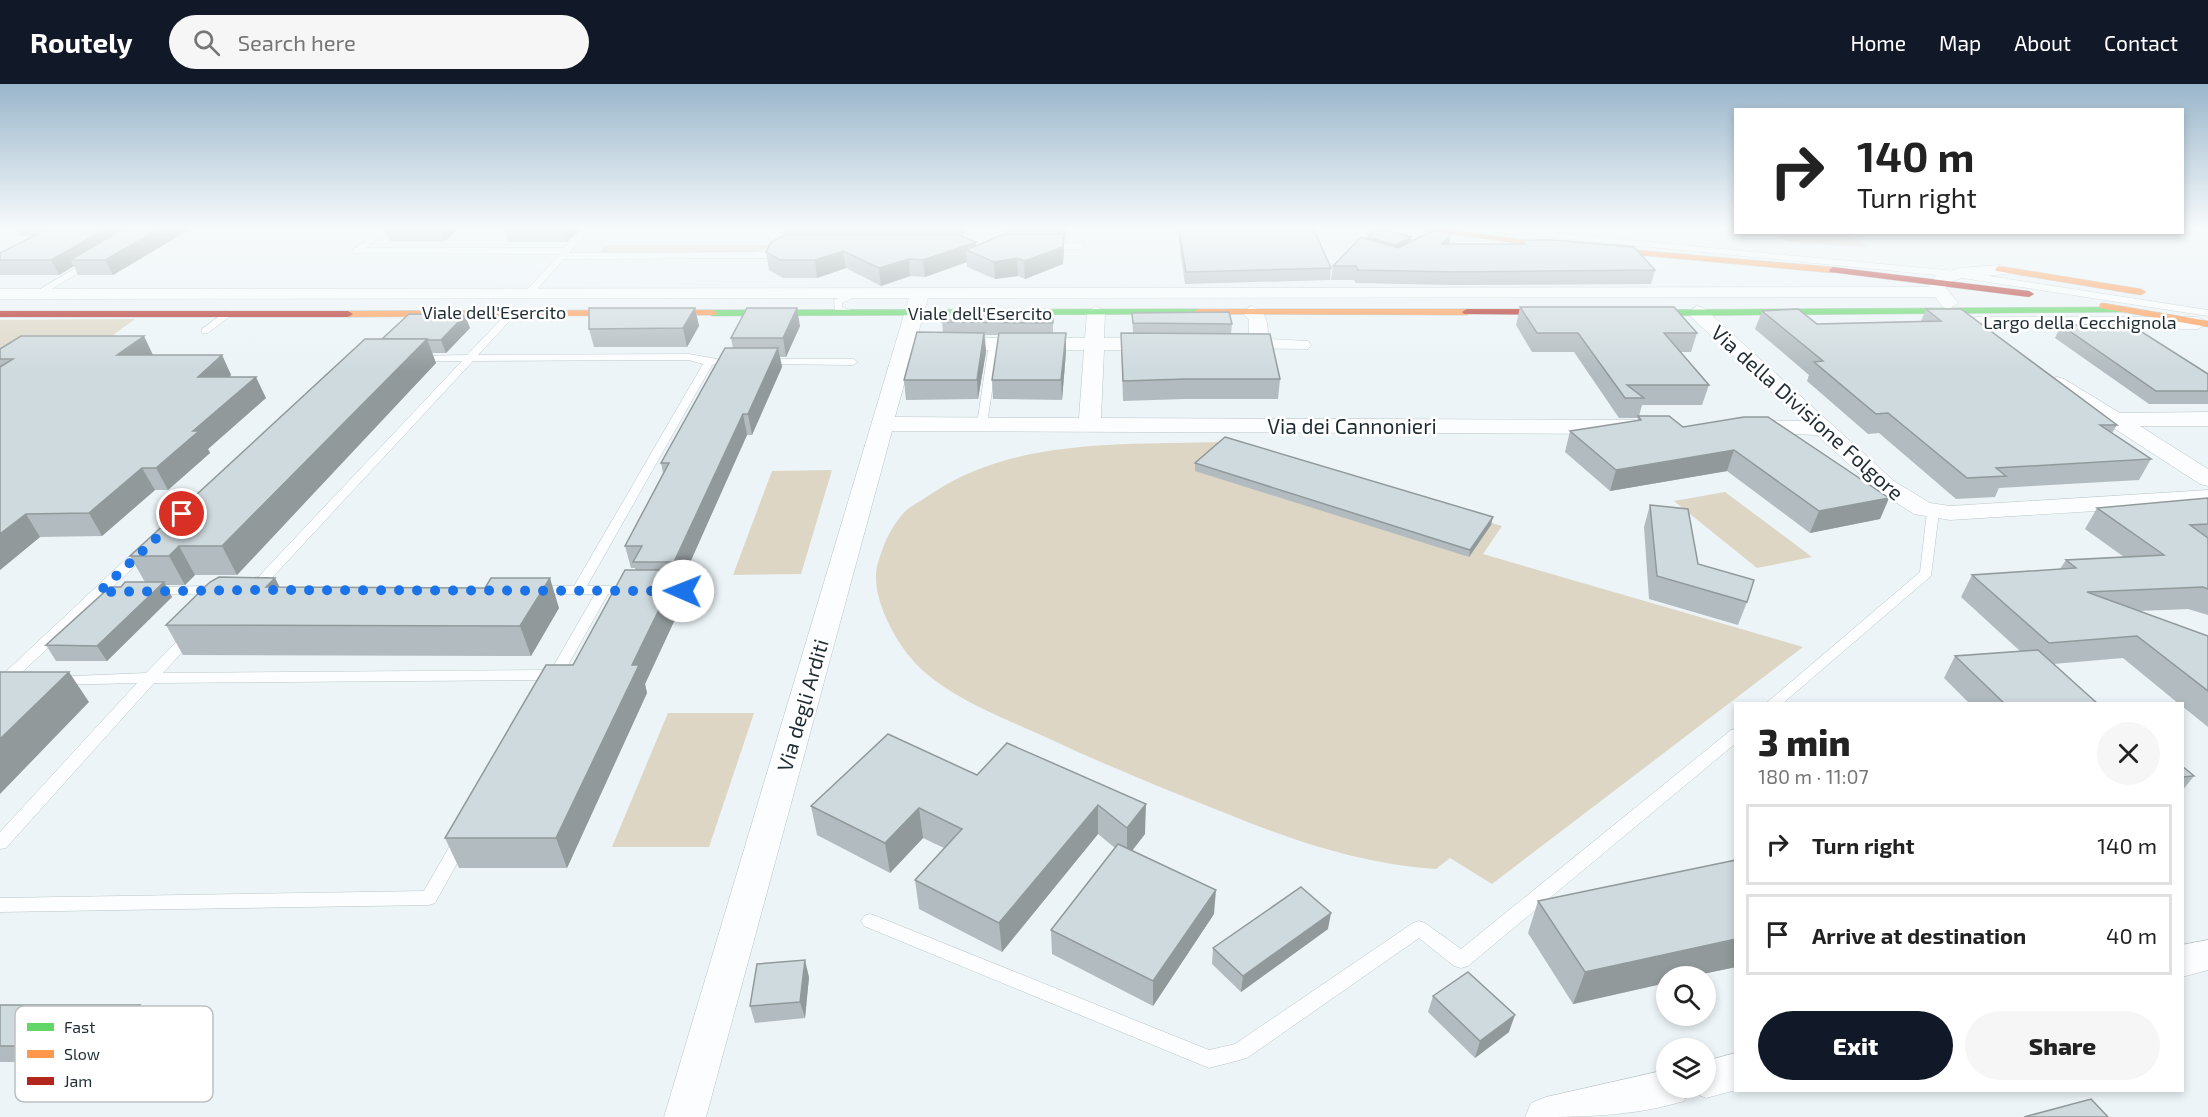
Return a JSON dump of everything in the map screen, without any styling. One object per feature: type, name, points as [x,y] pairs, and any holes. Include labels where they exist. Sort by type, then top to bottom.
[{"type":"street","points":[[1846,276],[2206,320]]},
{"type":"street","points":[[1939,287],[1953,276]]},
{"type":"street","points":[[2039,276],[2208,304]]},
{"type":"street","name":"Viale dell'Esercito","points":[[0,294],[920,293],[1141,289],[1355,293],[1868,292],[1939,287]]},
{"type":"street","name":"Largo della Cecchignola","points":[[1939,287],[1969,317],[2206,320]]},
{"type":"street","points":[[1141,289],[1144,312]]},
{"type":"street","points":[[1868,292],[1919,312]]},
{"type":"street","points":[[513,312],[529,293]]},
{"type":"street","name":"Via degli Arditi","points":[[685,1117],[912,313],[920,293]]},
{"type":"street","points":[[1355,293],[1365,312]]},
{"type":"street","points":[[229,313],[253,294]]},
{"type":"street","name":"Largo della Cecchignola","points":[[1969,317],[2124,310]]},
{"type":"street","points":[[1090,424],[1096,312]]},
{"type":"street","points":[[1251,312],[1258,319],[1259,344]]},
{"type":"street","name":"Viale dell'Esercito","points":[[0,314],[1580,312]]},
{"type":"street","name":"Via della Divisione Folgore","points":[[1697,312],[1886,486],[1914,505],[1933,512],[1980,512],[2208,497]]},
{"type":"street","points":[[1616,313],[1919,312],[1969,317],[2005,344]]},
{"type":"street","points":[[904,344],[1177,344]]},
{"type":"street","points":[[1212,344],[1301,345]]},
{"type":"street","points":[[2041,372],[2208,479]]},
{"type":"street","points":[[2113,420],[2208,419]]},
{"type":"street","name":"Via dei Cannonieri","points":[[882,423],[1657,427]]},
{"type":"street","points":[[1728,427],[1823,428]]},
{"type":"street","points":[[2184,961],[2208,955]]},
{"type":"street","points":[[1716,1076],[1734,1072]]},
{"type":"street","points":[[1546,1117],[1656,1091]]},
{"type":"lane","points":[[37,294],[67,276]]},
{"type":"lane","points":[[529,293],[544,276]]},
{"type":"lane","points":[[1968,276],[2206,320]]},
{"type":"lane","points":[[851,313],[838,309],[837,302],[858,293]]},
{"type":"lane","points":[[241,592],[513,312]]},
{"type":"lane","points":[[205,331],[229,313]]},
{"type":"lane","points":[[982,424],[994,344]]},
{"type":"lane","points":[[401,358],[689,357],[709,362],[731,362]]},
{"type":"lane","points":[[578,590],[709,362]]},
{"type":"lane","points":[[753,362],[853,362]]},
{"type":"lane","points":[[1774,702],[1926,573],[1933,512]]},
{"type":"lane","points":[[159,536],[4,681],[556,675]]},
{"type":"lane","points":[[99,592],[277,590]]},
{"type":"lane","points":[[519,590],[627,591]]},
{"type":"lane","points":[[544,695],[604,590]]},
{"type":"lane","points":[[0,843],[204,622]]},
{"type":"lane","points":[[870,921],[1209,1059],[1240,1052],[1419,928],[1461,960],[1734,736]]},
{"type":"lane","points":[[0,905],[429,898],[469,827]]},
{"type":"shaded area","points":[[135,319],[101,344],[0,374],[0,320]]},
{"type":"shaded area","points":[[1224,442],[1502,526],[1483,554],[1803,647],[1492,884],[1450,858],[1436,869],[1406,866],[1350,855],[1296,840],[1133,776],[1000,717],[950,691],[920,668],[894,634],[877,590],[878,563],[894,526],[902,515],[928,496],[961,477],[996,463],[1033,454],[1109,445]]},
{"type":"shaded area","points":[[832,470],[801,574],[733,575],[772,471]]},
{"type":"shaded area","points":[[1725,492],[1812,557],[1757,568],[1674,501]]},
{"type":"shaded area","points":[[668,713],[754,713],[709,847],[612,847]]},
{"type":"building","points":[[1520,307],[1674,307],[1697,333],[1664,333],[1709,385],[1627,385],[1644,398],[1625,398],[1578,333],[1537,333]]},
{"type":"building","points":[[589,308],[695,308],[683,328],[589,329]]},
{"type":"building","points":[[747,308],[797,308],[783,338],[731,338]]},
{"type":"building","points":[[1798,309],[1817,324],[1941,321],[1926,309],[1961,309],[2117,425],[2100,425],[2151,459],[1996,468],[2006,476],[1967,478],[1888,413],[1876,414],[1814,362],[1823,361],[1762,311]]},
{"type":"building","points":[[1229,312],[1232,324],[1133,323],[1132,313]]},
{"type":"building","points":[[955,313],[1044,313],[1044,318],[1053,318],[1053,323],[942,322],[953,320]]},
{"type":"building","points":[[409,314],[465,315],[441,340],[382,339]]},
{"type":"building","points":[[2061,325],[2131,325],[2208,374],[2208,391],[2156,391]]},
{"type":"building","points":[[917,332],[984,333],[977,380],[904,380]]},
{"type":"building","points":[[999,333],[1066,333],[1061,380],[992,380]]},
{"type":"building","points":[[1121,333],[1270,334],[1280,379],[1123,381]]},
{"type":"building","points":[[21,336],[144,336],[117,355],[222,355],[198,377],[256,377],[193,431],[199,431],[156,468],[142,468],[89,513],[26,514],[0,534],[0,367],[13,359],[0,359],[0,349]]},
{"type":"building","points":[[365,339],[427,339],[222,546],[179,546],[169,556],[130,556]]},
{"type":"building","points":[[725,348],[778,348],[748,414],[743,414],[674,562],[633,562],[642,546],[625,546],[669,463],[661,463]]},
{"type":"building","points":[[1638,416],[1669,416],[1683,427],[1744,417],[1768,417],[1889,498],[1819,511],[1734,450],[1616,470],[1570,431],[1641,420]]},
{"type":"building","points":[[1225,437],[1493,517],[1470,550],[1195,463]]},
{"type":"building","points":[[2208,498],[2208,524],[2190,525],[2208,538],[2208,589],[2203,587],[2087,592],[2208,636],[2208,691],[2137,636],[2049,643],[1972,575],[2076,568],[2066,560],[2164,555],[2097,508]]},
{"type":"building","points":[[1650,505],[1688,509],[1698,564],[1754,580],[1747,602],[1657,576]]},
{"type":"building","points":[[625,570],[667,570],[665,575],[676,575],[632,665],[639,665],[556,838],[445,838],[546,665],[573,665]]},
{"type":"building","points":[[219,577],[275,578],[266,587],[485,588],[491,578],[550,578],[520,626],[166,625],[210,582]]},
{"type":"building","points":[[125,582],[164,582],[97,646],[46,645],[110,587],[121,587]]},
{"type":"building","points":[[2038,650],[2096,702],[2003,702],[1955,656]]},
{"type":"building","points":[[0,672],[69,672],[0,739]]},
{"type":"building","points":[[888,734],[977,775],[1007,743],[1146,804],[1127,828],[1098,805],[999,923],[915,880],[962,829],[919,808],[885,843],[811,806]]},
{"type":"building","points":[[2184,768],[2194,776],[2184,777]]},
{"type":"building","points":[[1118,844],[1216,890],[1153,981],[1051,930]]},
{"type":"building","points":[[1734,860],[1734,939],[1585,972],[1538,901]]},
{"type":"building","points":[[1301,887],[1331,913],[1243,976],[1213,948]]},
{"type":"building","points":[[805,960],[800,1002],[750,1006],[757,964]]},
{"type":"building","points":[[1468,972],[1515,1015],[1480,1041],[1433,996]]},
{"type":"building","points":[[0,1005],[140,1005],[15,1006],[15,1046],[0,1046]]},
{"type":"building","points":[[2091,1099],[2108,1117],[2024,1117]]},
{"type":"traffic: fast","points":[[1634,313],[2124,310]]},
{"type":"traffic: fast","points":[[712,313],[1198,312]]},
{"type":"traffic: slow","points":[[2043,276],[2141,292]]},
{"type":"traffic: slow","points":[[2103,306],[2208,324]]},
{"type":"traffic: slow","points":[[1198,312],[1467,312]]},
{"type":"traffic: slow","points":[[348,314],[712,313]]},
{"type":"traffic: jam","points":[[1884,276],[2029,294]]},
{"type":"traffic: jam","points":[[1467,312],[1564,312]]},
{"type":"traffic: jam","points":[[0,314],[348,314]]},
{"type":"route","points":[[182,514],[99,592],[683,591]]}]
